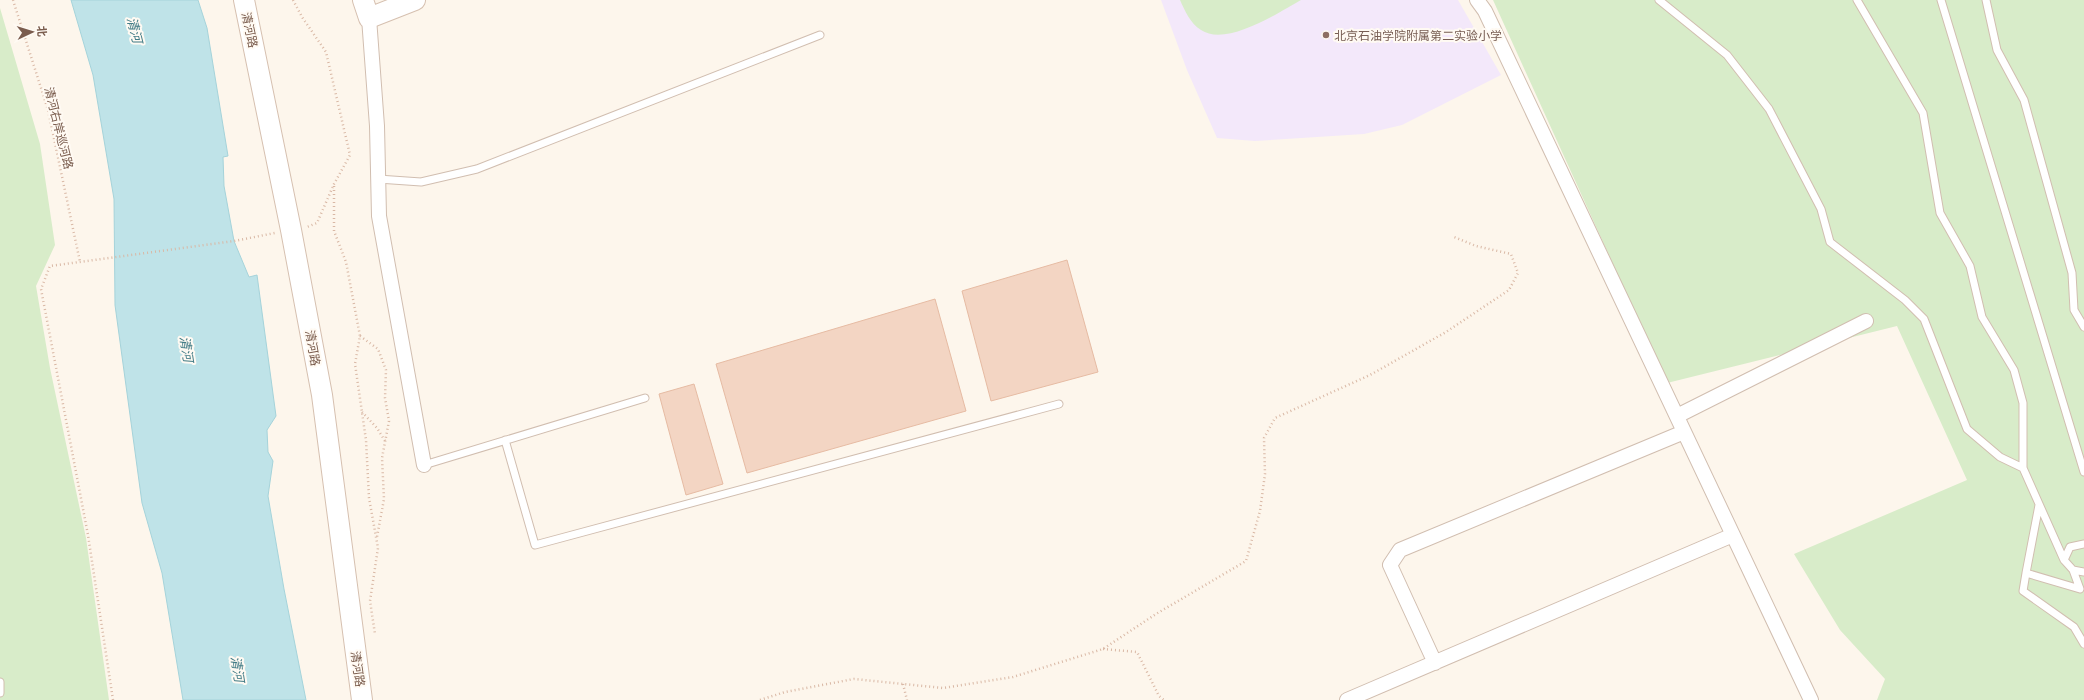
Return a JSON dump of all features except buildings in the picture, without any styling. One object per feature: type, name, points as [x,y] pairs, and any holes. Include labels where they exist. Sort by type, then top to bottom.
[{"type":"street","name":"清河路","points":[[244,0],[287,231],[322,395],[362,700]]},
{"type":"street","points":[[415,0],[366,9],[377,126],[379,216],[424,466]]},
{"type":"street","points":[[1477,0],[1485,11],[1811,700]]},
{"type":"street","points":[[1677,416],[1866,322]]},
{"type":"street","points":[[1435,663],[1390,565],[1400,550],[1684,432]]},
{"type":"street","points":[[1348,700],[1733,535]]},
{"type":"lane","points":[[1659,0],[1727,55],[1769,108],[1820,209],[1830,242],[1904,300],[1924,319],[1967,429],[2000,457],[2024,468]]},
{"type":"lane","points":[[1857,0],[1923,113],[1940,213],[1970,266],[1982,317],[2014,370],[2023,403],[2024,468],[2064,560],[2072,570],[2084,595]]},
{"type":"lane","points":[[1940,0],[2084,472]]},
{"type":"lane","points":[[1986,0],[1998,50],[2024,100],[2072,273],[2074,310],[2084,327]]},
{"type":"lane","points":[[378,179],[421,182],[477,169],[820,35]]},
{"type":"lane","points":[[424,466],[645,398]]},
{"type":"lane","points":[[505,440],[535,545],[1059,404]]},
{"type":"lane","points":[[2040,505],[2022,591],[2074,627],[2084,644]]},
{"type":"lane","points":[[2064,560],[2070,547],[2084,544]]},
{"type":"lane","points":[[2072,570],[2084,572]]},
{"type":"lane","points":[[2026,573],[2080,589]]},
{"type":"lane","points":[[0,682],[0,693]]},
{"type":"path","name":"清河右岸巡河路","points":[[13,0],[48,110],[80,262]]},
{"type":"path","points":[[113,700],[88,535],[41,289],[50,266],[234,241],[305,228],[317,222],[334,184],[350,155],[326,52],[302,18],[293,0]]},
{"type":"path","points":[[334,184],[334,231],[346,262],[360,336],[355,364],[366,440],[368,498],[378,548],[370,601],[375,634]]},
{"type":"path","points":[[760,700],[785,692],[854,679],[943,688],[1013,677],[1103,649],[1156,614],[1246,561],[1260,512],[1265,474],[1264,438],[1275,418],[1370,375],[1446,332],[1509,290],[1518,273],[1511,254],[1476,246],[1454,237]]},
{"type":"path","points":[[360,336],[378,349],[386,370],[385,398],[389,421],[382,458],[384,499],[376,538]]},
{"type":"path","points":[[362,411],[377,428],[385,442]]},
{"type":"path","points":[[1103,649],[1137,652],[1159,696],[1164,700]]},
{"type":"path","points":[[903,684],[907,700]]},
{"type":"shaded area","name":"北京石油学院附属第二实验小学","points":[[1161,0],[1458,0],[1501,75],[1402,125],[1364,134],[1255,141],[1217,138],[1187,70]]},
{"type":"green space","points":[[1180,0],[1301,0],[1266,20],[1252,26],[1224,34],[1212,34],[1201,30],[1194,24]]},
{"type":"green space","points":[[1493,0],[2084,0],[2084,700],[1877,700],[1885,679],[1840,630],[1794,554],[1967,480],[1897,326],[1667,383]]},
{"type":"green space","points":[[0,8],[40,144],[55,245],[36,286],[50,368],[86,538],[109,700],[0,700]]},
{"type":"water","name":"清河","points":[[71,0],[198,0],[207,28],[228,156],[223,157],[224,186],[234,241],[249,277],[257,275],[276,416],[267,430],[268,452],[273,461],[268,496],[284,589],[306,700],[183,700],[162,573],[142,503],[115,305],[114,199],[93,75]]},
{"type":"place","name":"北京石油学院附属第二实验小学","points":[[1326,35]]}]
